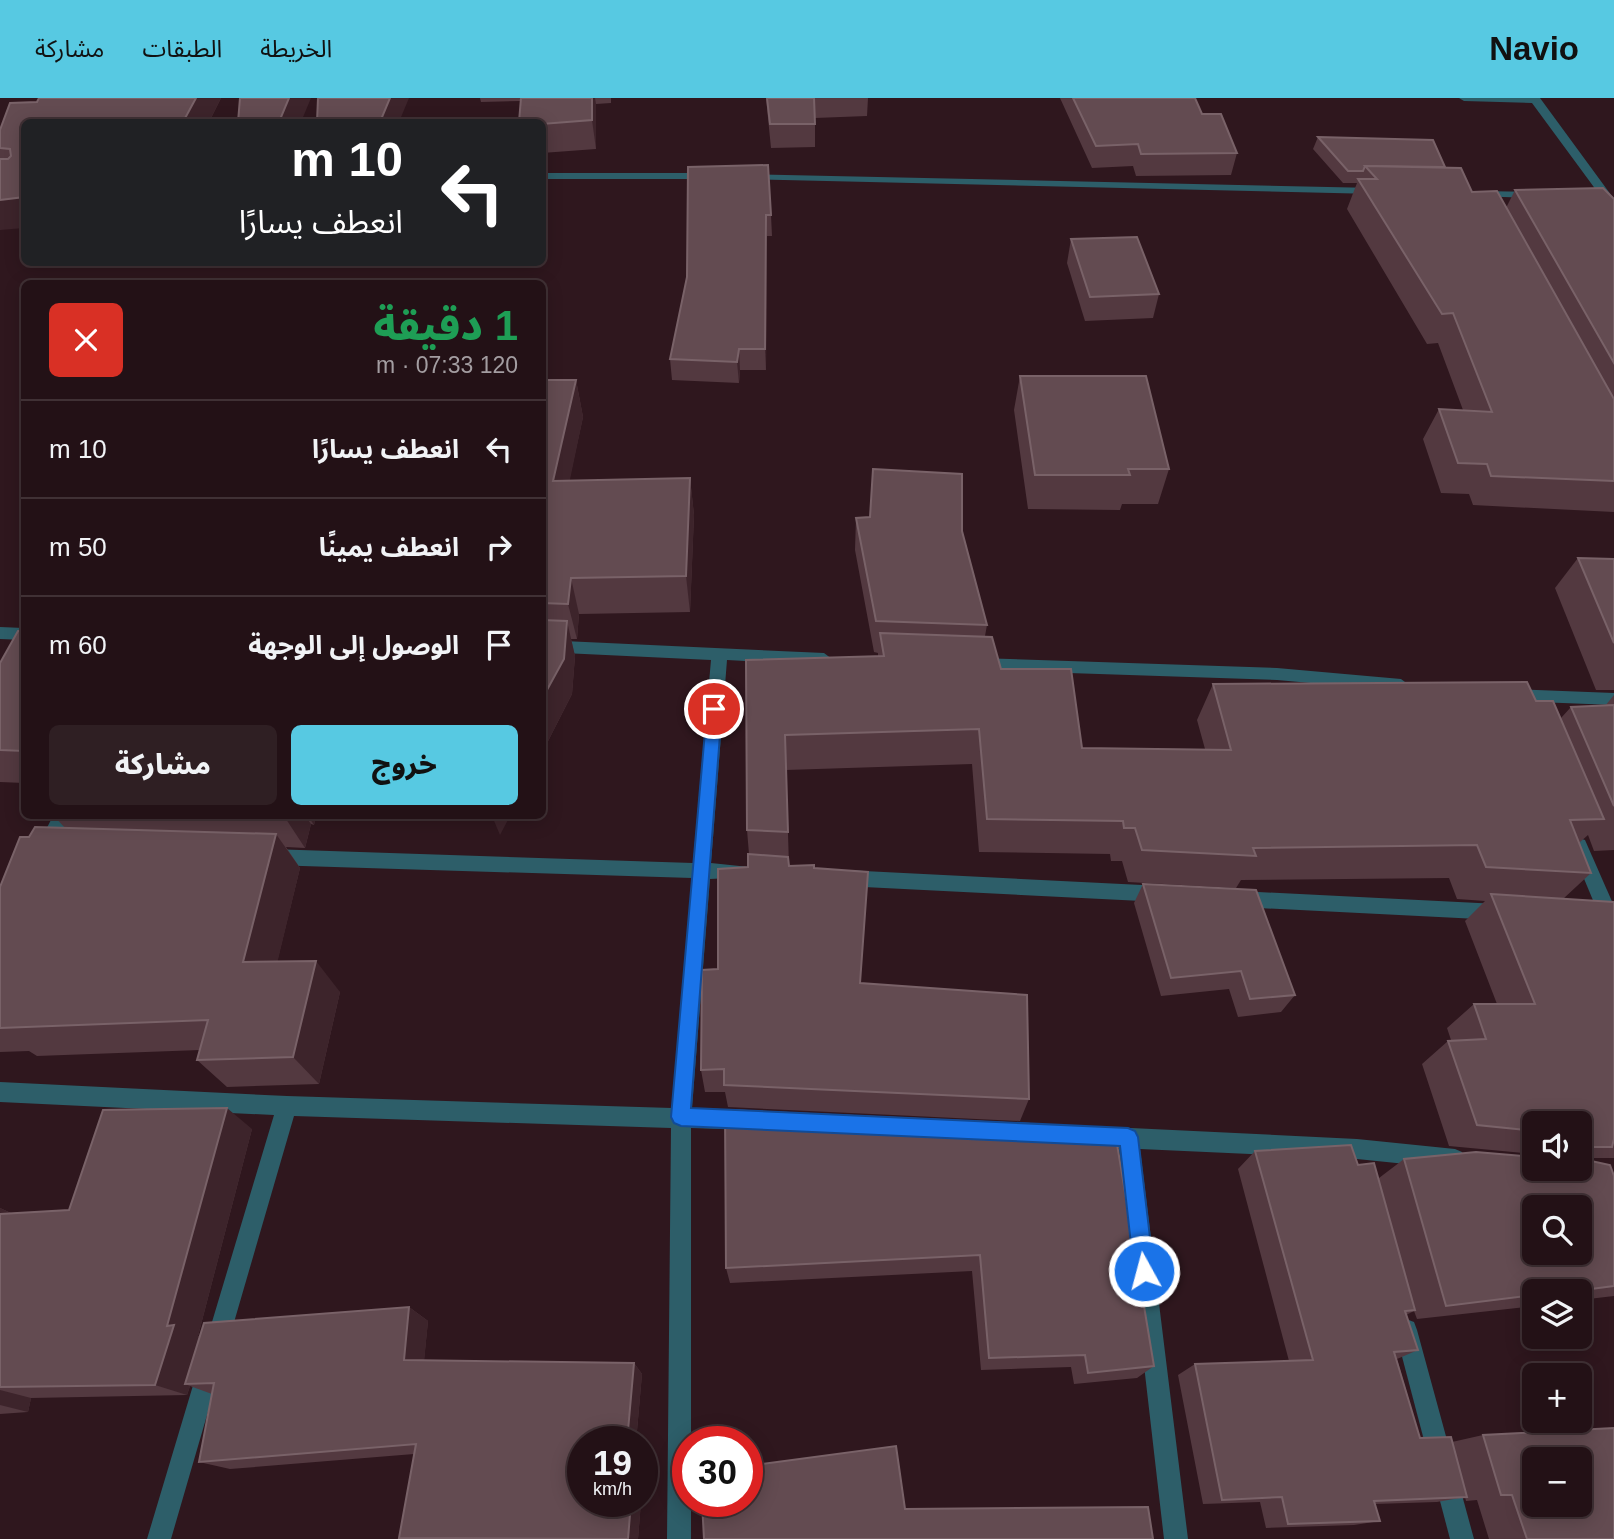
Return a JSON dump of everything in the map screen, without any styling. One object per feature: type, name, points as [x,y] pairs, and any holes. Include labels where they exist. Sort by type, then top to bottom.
[{"type":"street","points":[[1464,98],[1535,99],[1614,207]]},
{"type":"street","points":[[546,176],[670,175],[1388,191]]},
{"type":"street","points":[[1475,198],[1554,195]]},
{"type":"street","points":[[1593,195],[1605,195]]},
{"type":"street","points":[[0,634],[21,634]]},
{"type":"street","points":[[546,646],[845,660]]},
{"type":"street","points":[[679,1539],[681,1117],[699,870],[719,656]]},
{"type":"street","points":[[956,664],[1277,674],[1411,686]]},
{"type":"street","points":[[1492,693],[1521,702],[1614,699]]},
{"type":"street","points":[[47,855],[61,819]]},
{"type":"street","points":[[1574,832],[1606,921]]},
{"type":"street","points":[[254,857],[754,873]]},
{"type":"street","points":[[823,877],[1182,895]]},
{"type":"street","points":[[1223,898],[1513,913]]},
{"type":"street","points":[[0,1092],[287,1106],[776,1121]]},
{"type":"street","points":[[159,1539],[287,1106]]},
{"type":"street","points":[[993,1131],[1357,1149],[1480,1161]]},
{"type":"street","points":[[1128,1137],[1177,1539]]},
{"type":"street","points":[[1357,1149],[1364,1176]]},
{"type":"street","points":[[1401,1310],[1462,1539]]},
{"type":"building","points":[[39,98],[196,98],[185,119],[21,119],[21,197],[0,200],[0,159],[8,159],[11,156],[10,149],[0,148],[0,130],[10,103],[37,102]]},
{"type":"building","points":[[240,98],[289,98],[280,119],[238,119]]},
{"type":"building","points":[[318,98],[390,98],[381,119],[317,119]]},
{"type":"building","points":[[521,98],[592,98],[592,120],[546,124],[546,119],[519,119]]},
{"type":"building","points":[[767,98],[814,98],[815,124],[770,124]]},
{"type":"building","points":[[1073,98],[1195,98],[1202,114],[1221,114],[1237,153],[1141,154],[1138,144],[1096,146]]},
{"type":"building","points":[[1318,137],[1433,140],[1445,167],[1365,166],[1363,171],[1348,171]]},
{"type":"building","points":[[768,165],[771,215],[766,215],[765,349],[739,349],[737,362],[670,359],[687,277],[688,167]]},
{"type":"building","points":[[1365,166],[1461,168],[1472,192],[1497,191],[1614,399],[1614,481],[1491,476],[1487,464],[1458,463],[1439,409],[1492,412],[1453,313],[1442,314],[1358,179],[1377,179]]},
{"type":"building","points":[[1603,188],[1614,199],[1614,363],[1515,190]]},
{"type":"building","points":[[1137,237],[1159,294],[1090,297],[1071,239]]},
{"type":"building","points":[[1020,376],[1146,376],[1169,469],[1128,469],[1130,475],[1035,475]]},
{"type":"building","points":[[546,380],[576,380],[553,481],[690,478],[686,576],[571,578],[568,604],[546,603]]},
{"type":"building","points":[[873,469],[962,474],[962,531],[987,625],[876,621],[856,518],[870,517]]},
{"type":"building","points":[[1578,558],[1614,559],[1614,643]]},
{"type":"building","points":[[546,620],[567,621],[564,659],[546,692]]},
{"type":"building","points":[[18,631],[21,631],[21,751],[0,750],[0,663]]},
{"type":"building","points":[[880,633],[992,637],[1001,669],[1071,669],[1082,748],[1231,750],[1213,684],[1527,682],[1536,701],[1553,701],[1604,819],[1570,820],[1591,873],[1486,867],[1477,845],[1253,848],[1256,856],[1142,850],[1135,828],[1124,828],[1123,821],[987,819],[979,729],[785,735],[788,832],[747,830],[746,660],[884,656]]},
{"type":"building","points":[[1614,705],[1614,806],[1571,707]]},
{"type":"building","points":[[35,827],[276,834],[243,962],[316,961],[293,1057],[197,1060],[208,1020],[0,1028],[0,887],[20,837],[29,837]]},
{"type":"building","points":[[748,854],[788,857],[789,866],[814,865],[814,868],[868,872],[860,983],[1027,995],[1029,1099],[724,1085],[724,1069],[701,1070],[702,970],[718,969],[718,869],[748,867]]},
{"type":"building","points":[[1143,884],[1256,890],[1295,995],[1250,999],[1241,971],[1171,978]]},
{"type":"building","points":[[1491,894],[1614,902],[1612,1147],[1592,1147],[1592,1111],[1522,1111],[1522,1130],[1477,1125],[1448,1041],[1486,1039],[1474,1004],[1535,1004]]},
{"type":"building","points":[[227,1108],[167,1326],[174,1325],[155,1385],[0,1387],[0,1214],[69,1210],[103,1110]]},
{"type":"building","points":[[725,1110],[1030,1124],[1030,1140],[1116,1138],[1154,1366],[1088,1373],[1085,1355],[989,1358],[980,1255],[726,1268]]},
{"type":"building","points":[[1351,1145],[1358,1165],[1374,1163],[1415,1310],[1405,1311],[1418,1350],[1394,1352],[1420,1438],[1451,1437],[1467,1497],[1374,1501],[1380,1521],[1288,1524],[1282,1497],[1222,1500],[1195,1364],[1313,1360],[1255,1151]]},
{"type":"building","points":[[1476,1152],[1522,1156],[1522,1181],[1592,1181],[1592,1161],[1610,1165],[1614,1176],[1614,1286],[1592,1289],[1592,1279],[1522,1279],[1522,1297],[1446,1306],[1404,1159]]},
{"type":"building","points":[[409,1307],[404,1360],[634,1363],[628,1426],[567,1426],[567,1517],[630,1517],[628,1539],[399,1538],[416,1444],[199,1462],[214,1383],[185,1384],[204,1323]]},
{"type":"building","points":[[1614,1428],[1614,1539],[1527,1539],[1512,1495],[1501,1495],[1483,1435],[1592,1433],[1592,1429]]},
{"type":"building","points":[[896,1446],[905,1509],[1148,1507],[1153,1539],[704,1539],[703,1517],[763,1517],[763,1464]]},
{"type":"route","points":[[714,709],[681,1117],[1128,1137],[1144,1271]]}]
